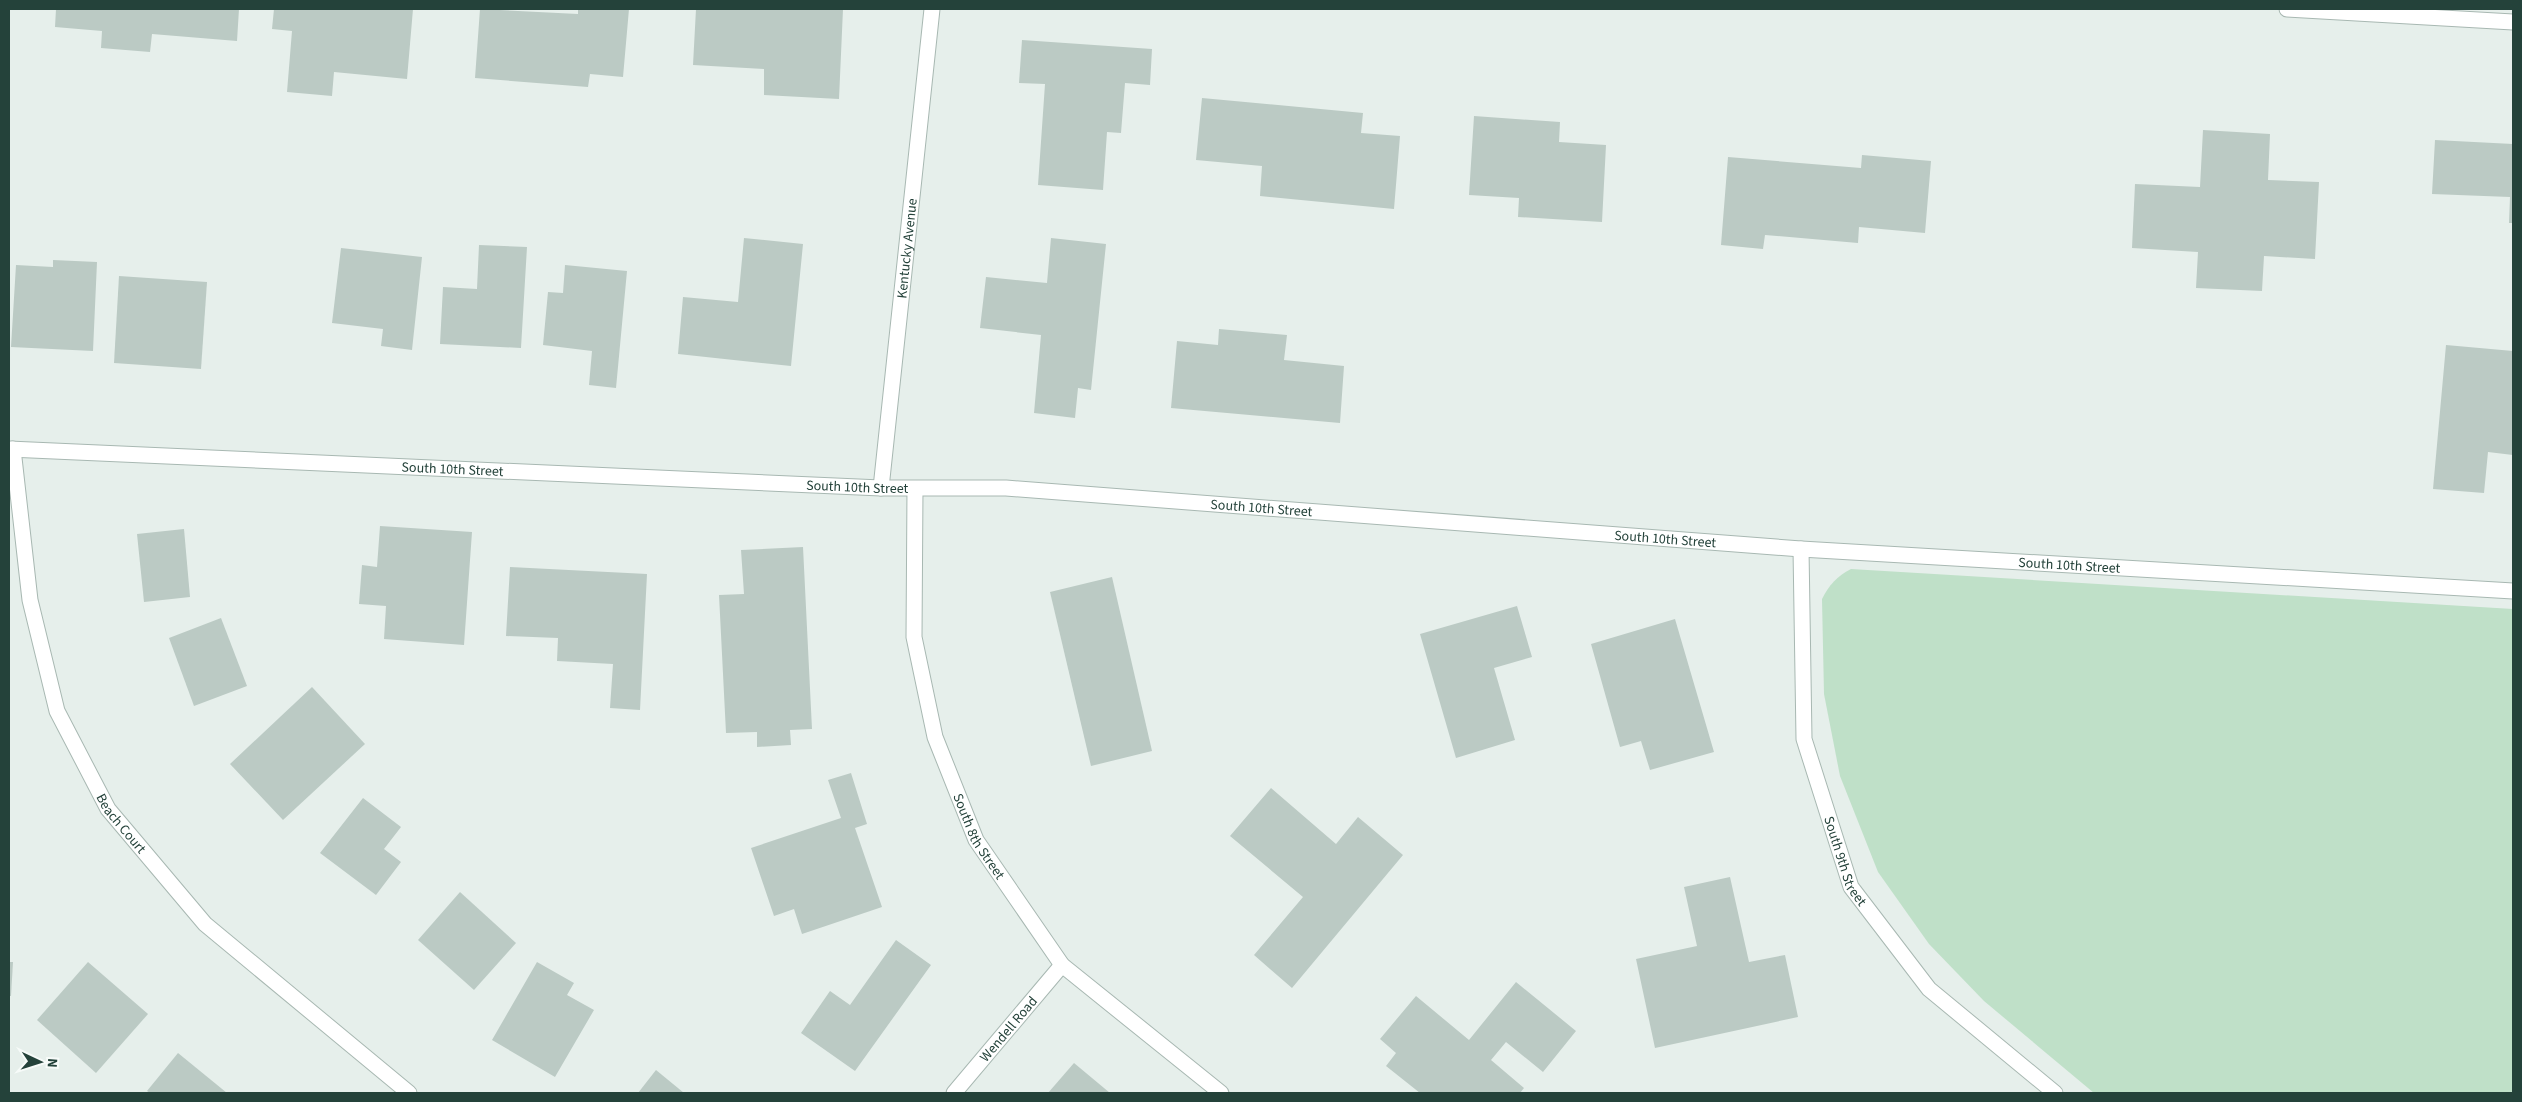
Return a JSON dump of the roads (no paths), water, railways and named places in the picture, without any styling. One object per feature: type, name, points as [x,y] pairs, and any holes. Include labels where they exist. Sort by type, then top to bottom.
[{"type":"street","name":"Kentucky Avenue","points":[[881,488],[932,9]]},
{"type":"street","points":[[2287,9],[2513,22]]},
{"type":"street","name":"South 10th Street","points":[[11,449],[881,488],[1006,488],[1801,549],[2513,592]]},
{"type":"street","name":"Beach Court","points":[[11,449],[30,600],[57,711],[108,809],[205,924],[409,1093]]},
{"type":"street","name":"South 8th Street","points":[[915,489],[914,637],[935,737],[976,840],[1062,965],[1221,1093]]},
{"type":"street","name":"South 9th Street","points":[[1801,549],[1804,739],[1851,887],[1928,989],[2055,1093]]},
{"type":"street","name":"Wendell Road","points":[[954,1093],[1062,965]]}]
